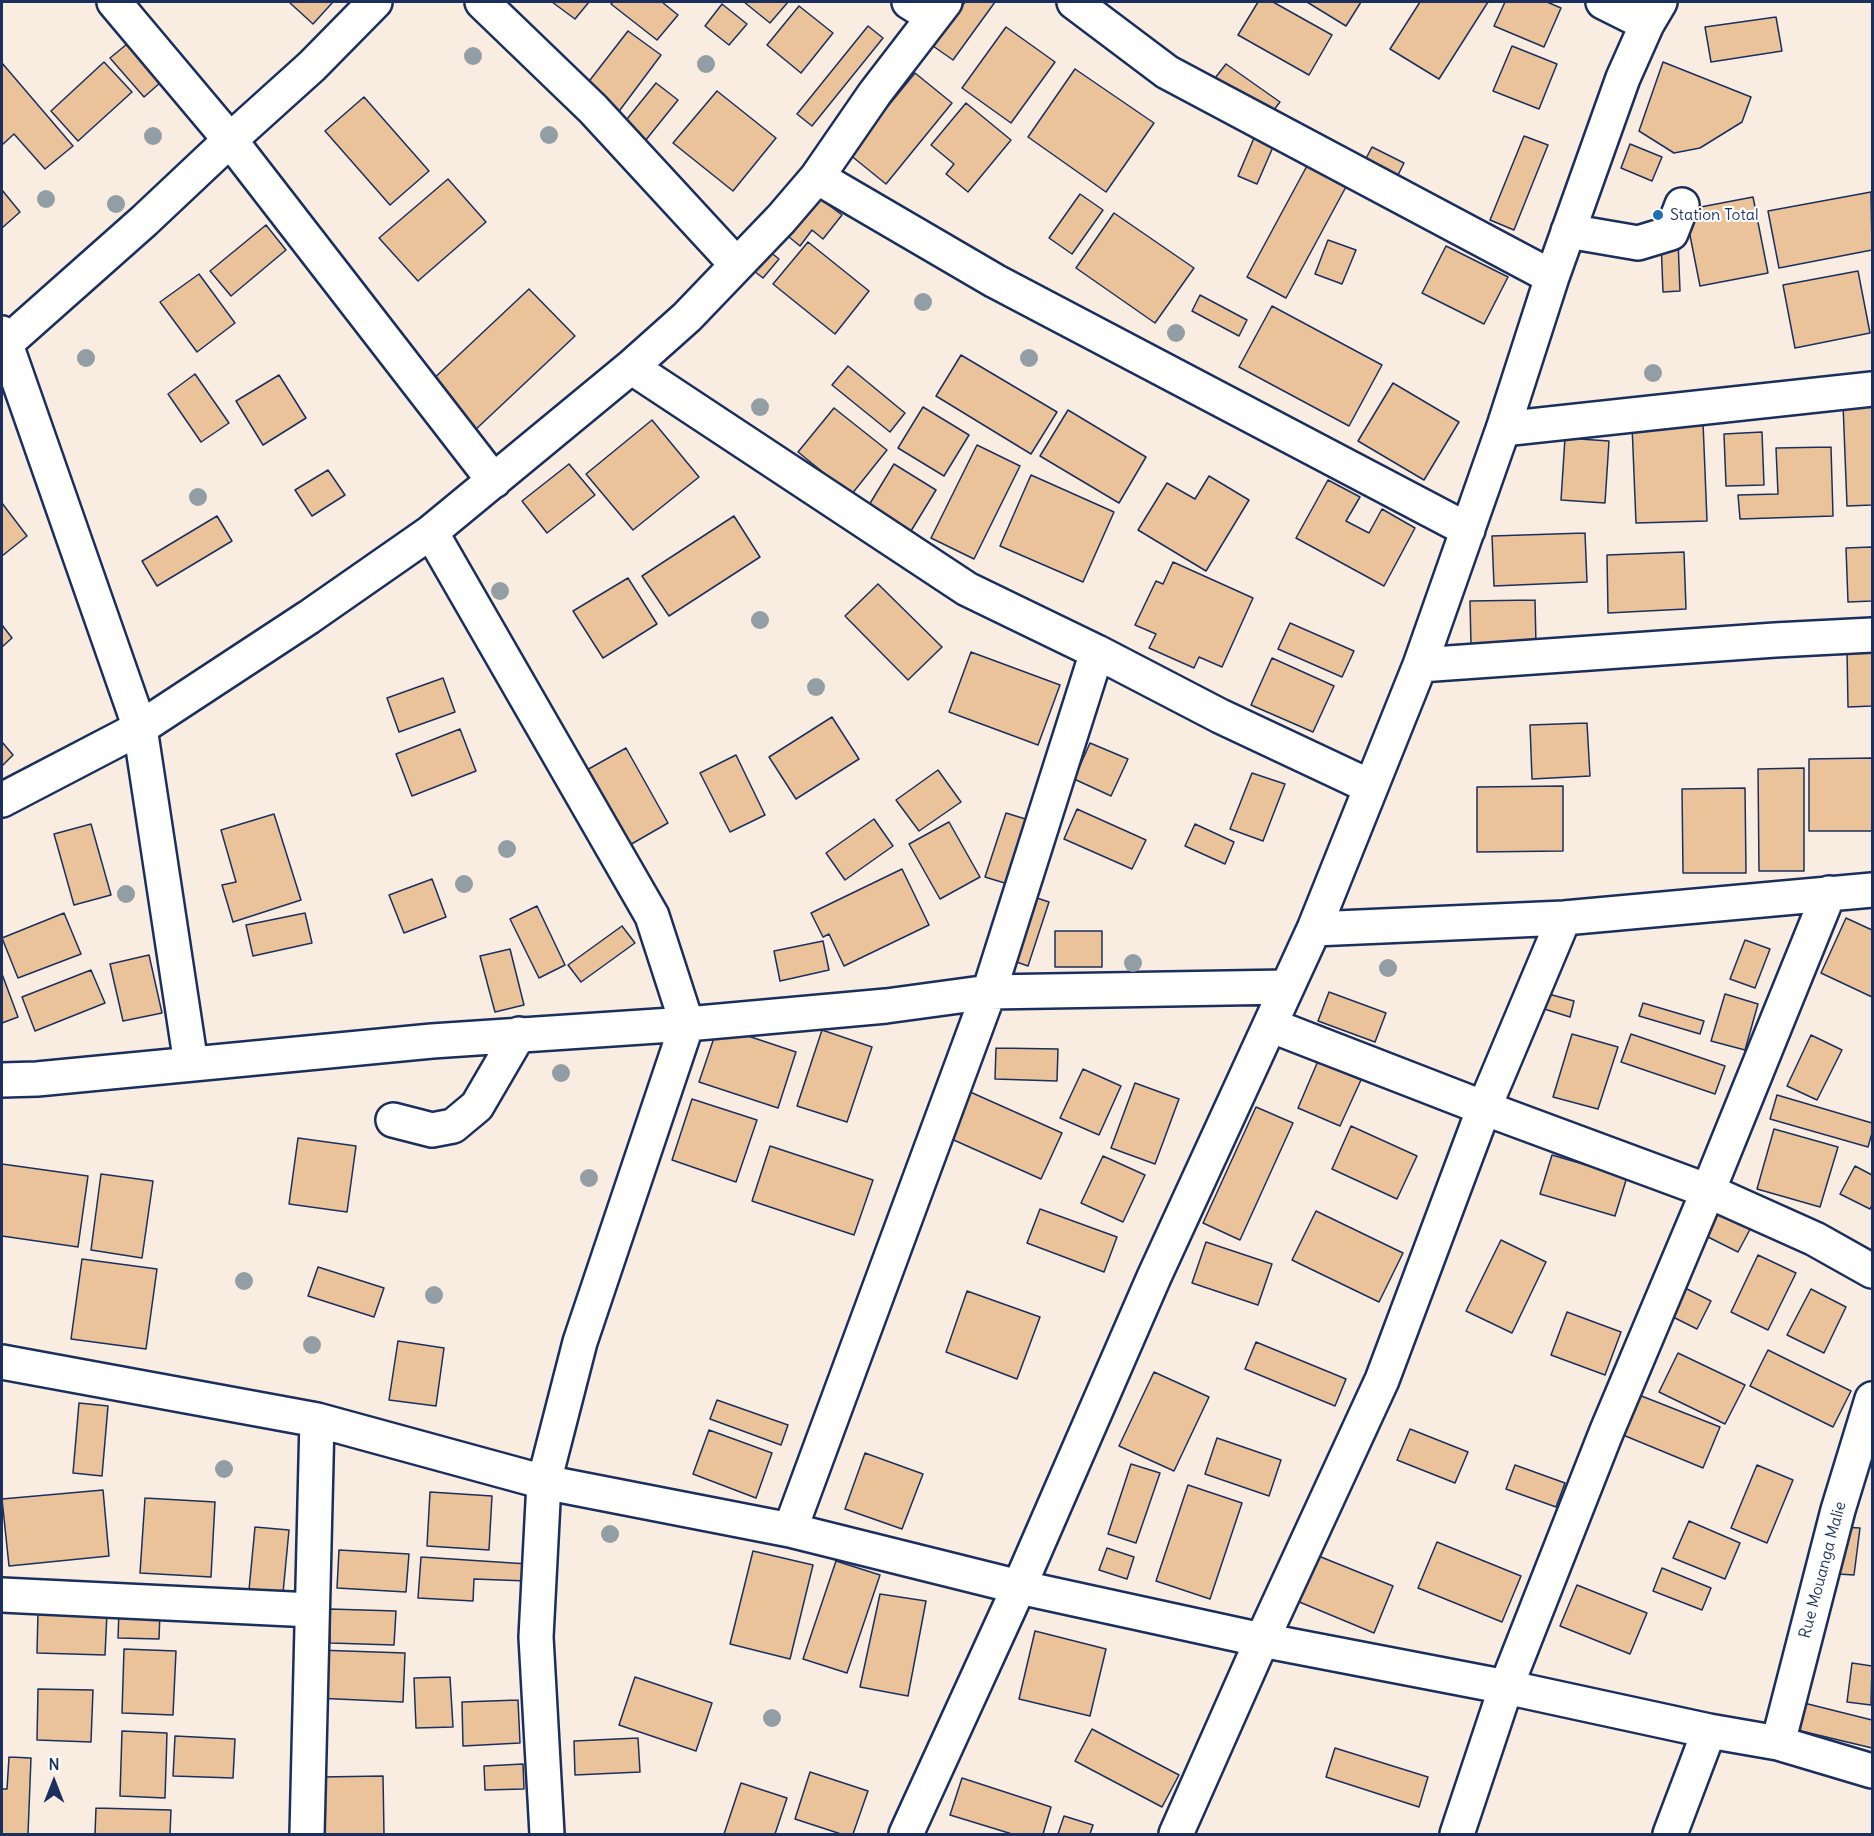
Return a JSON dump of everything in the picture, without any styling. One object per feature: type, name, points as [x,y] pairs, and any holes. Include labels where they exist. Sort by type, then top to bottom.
[{"type":"street","points":[[114,2],[230,140],[494,481]]},
{"type":"street","points":[[191,1064],[140,728],[3,341],[144,221],[312,66],[375,2]]},
{"type":"street","points":[[482,2],[593,109],[736,264]]},
{"type":"street","points":[[1074,2],[1167,72],[1552,277]]},
{"type":"street","points":[[906,1834],[1018,1587],[1154,1277],[1314,929],[1420,665],[1503,429],[1568,231],[1623,78],[1653,13],[1604,2]]},
{"type":"street","points":[[2,800],[140,728],[309,617],[431,532],[632,367],[687,317],[781,219],[817,177],[875,93],[929,7]]},
{"type":"street","points":[[817,177],[995,281],[1468,530]]},
{"type":"street","points":[[1568,231],[1638,243],[1671,233],[1682,205]]},
{"type":"street","points":[[632,367],[746,445],[967,589],[1097,652],[1220,716],[1371,787]]},
{"type":"street","points":[[1503,429],[1872,389]]},
{"type":"street","points":[[431,532],[651,916],[687,1024],[580,1342],[544,1482],[536,1637],[546,1834]]},
{"type":"street","points":[[1420,665],[1774,640],[1872,636]]},
{"type":"street","points":[[790,1530],[989,992],[1097,652]]},
{"type":"street","points":[[1314,929],[1564,918],[1872,890]]},
{"type":"street","points":[[1457,1834],[1506,1687],[1606,1433],[1708,1191],[1829,893]]},
{"type":"street","points":[[1176,1834],[1262,1640],[1382,1380],[1484,1108],[1564,918]]},
{"type":"street","points":[[2,1080],[37,1079],[519,1034],[687,1024],[886,1006],[989,992],[1287,987]]},
{"type":"street","points":[[1270,1024],[1484,1108],[1708,1191],[1815,1239],[1872,1271]]},
{"type":"street","points":[[393,1120],[432,1130],[453,1126],[477,1106],[519,1034]]},
{"type":"street","points":[[2,1362],[317,1420],[544,1482],[790,1530],[1018,1587],[1262,1640],[1778,1743],[1872,1771]]},
{"type":"street","name":"Rue Mouanga Malie","points":[[1778,1743],[1838,1510],[1872,1399]]},
{"type":"street","points":[[307,1834],[317,1420]]},
{"type":"street","points":[[2,1595],[312,1610]]},
{"type":"street","points":[[1670,1834],[1709,1731]]},
{"type":"building","points":[[289,2],[333,2],[313,24]]},
{"type":"building","points":[[552,2],[589,2],[575,19]]},
{"type":"building","points":[[613,2],[662,2],[678,15],[657,40],[611,4]]},
{"type":"building","points":[[744,2],[788,2],[770,23]]},
{"type":"building","points":[[965,2],[995,2],[953,60],[933,46]]},
{"type":"building","points":[[1258,2],[1273,2],[1332,35],[1309,75],[1238,35]]},
{"type":"building","points":[[1307,2],[1361,2],[1346,26]]},
{"type":"building","points":[[1420,2],[1488,2],[1439,79],[1390,49]]},
{"type":"building","points":[[1505,2],[1547,2],[1561,8],[1544,47],[1494,26]]},
{"type":"building","points":[[722,4],[747,24],[729,45],[705,26]]},
{"type":"building","points":[[799,6],[833,33],[801,73],[767,45]]},
{"type":"building","points":[[1776,17],[1782,51],[1711,62],[1705,27]]},
{"type":"building","points":[[868,26],[883,38],[812,126],[797,114]]},
{"type":"building","points":[[1006,27],[1055,62],[1011,123],[962,88]]},
{"type":"building","points":[[628,31],[661,55],[617,114],[583,89]]},
{"type":"building","points":[[127,44],[160,83],[144,97],[110,58]]},
{"type":"building","points":[[1512,46],[1557,64],[1539,109],[1493,91]]},
{"type":"building","points":[[104,62],[132,92],[78,141],[51,111]]},
{"type":"building","points":[[1663,62],[1751,97],[1742,122],[1700,148],[1674,153],[1639,131]]},
{"type":"building","points":[[2,63],[73,146],[45,169],[14,134],[2,145]]},
{"type":"building","points":[[1226,64],[1280,102],[1266,120],[1212,82]]},
{"type":"building","points":[[1075,69],[1154,123],[1106,192],[1028,137]]},
{"type":"building","points":[[915,73],[952,103],[886,184],[849,154]]},
{"type":"building","points":[[656,83],[678,100],[641,146],[619,129]]},
{"type":"building","points":[[717,91],[776,138],[733,191],[673,143]]},
{"type":"building","points":[[364,97],[429,171],[390,205],[325,131]]},
{"type":"building","points":[[966,103],[1011,140],[968,192],[946,174],[954,164],[931,145]]},
{"type":"building","points":[[1524,136],[1548,145],[1514,230],[1490,220]]},
{"type":"building","points":[[1254,138],[1273,147],[1257,184],[1238,176]]},
{"type":"building","points":[[1630,144],[1662,157],[1652,181],[1621,168]]},
{"type":"building","points":[[1372,147],[1404,163],[1394,183],[1362,166]]},
{"type":"building","points":[[1308,164],[1347,185],[1286,298],[1247,277]]},
{"type":"building","points":[[448,179],[486,222],[418,281],[379,238]]},
{"type":"building","points":[[2,190],[20,212],[2,228]]},
{"type":"building","points":[[1871,192],[1872,250],[1779,268],[1768,211]]},
{"type":"building","points":[[814,194],[842,215],[823,239],[812,230],[800,246],[783,232]]},
{"type":"building","points":[[1080,194],[1103,210],[1072,254],[1049,238]]},
{"type":"building","points":[[1753,197],[1768,273],[1700,286],[1685,210]]},
{"type":"building","points":[[1114,213],[1194,268],[1155,323],[1076,268]]},
{"type":"building","points":[[266,225],[286,250],[231,296],[210,271]]},
{"type":"building","points":[[1328,240],[1356,250],[1342,284],[1315,274]]},
{"type":"building","points":[[1678,240],[1680,291],[1663,292],[1661,241]]},
{"type":"building","points":[[808,242],[869,291],[835,334],[773,284]]},
{"type":"building","points":[[1446,246],[1508,277],[1484,324],[1422,293]]},
{"type":"building","points":[[765,248],[779,259],[763,278],[750,268]]},
{"type":"building","points":[[1858,271],[1870,333],[1795,348],[1783,285]]},
{"type":"building","points":[[199,274],[235,323],[197,352],[160,302]]},
{"type":"building","points":[[529,289],[575,336],[474,431],[429,383]]},
{"type":"building","points":[[1200,295],[1247,320],[1239,336],[1192,311]]},
{"type":"building","points":[[1272,306],[1382,365],[1349,426],[1239,367]]},
{"type":"building","points":[[961,355],[1057,412],[1031,454],[936,396]]},
{"type":"building","points":[[848,366],[905,413],[890,432],[832,385]]},
{"type":"building","points":[[195,374],[229,423],[201,442],[168,394]]},
{"type":"building","points":[[279,375],[306,418],[263,445],[236,401]]},
{"type":"building","points":[[1393,383],[1459,422],[1424,480],[1358,441]]},
{"type":"building","points":[[1872,403],[1872,505],[1847,506],[1843,404]]},
{"type":"building","points":[[923,407],[969,435],[944,476],[898,448]]},
{"type":"building","points":[[834,408],[887,450],[851,495],[798,452]]},
{"type":"building","points":[[1068,410],[1146,457],[1119,503],[1040,456]]},
{"type":"building","points":[[652,420],[699,477],[633,530],[586,474]]},
{"type":"building","points":[[1703,422],[1707,521],[1636,523],[1632,425]]},
{"type":"building","points":[[1762,432],[1764,485],[1726,486],[1724,434]]},
{"type":"building","points":[[1565,438],[1609,441],[1605,503],[1561,500]]},
{"type":"building","points":[[977,445],[1020,466],[974,559],[931,538]]},
{"type":"building","points":[[1831,447],[1833,516],[1740,519],[1738,495],[1778,494],[1776,448]]},
{"type":"building","points":[[569,464],[595,495],[547,533],[522,501]]},
{"type":"building","points":[[894,464],[936,490],[911,531],[869,505]]},
{"type":"building","points":[[328,470],[345,495],[312,516],[295,490]]},
{"type":"building","points":[[1031,475],[1114,512],[1083,582],[1000,546]]},
{"type":"building","points":[[1209,476],[1249,500],[1206,571],[1138,530],[1167,483],[1195,499]]},
{"type":"building","points":[[1328,480],[1360,497],[1346,521],[1369,533],[1382,509],[1415,528],[1384,586],[1296,538]]},
{"type":"building","points":[[2,503],[27,536],[2,556]]},
{"type":"building","points":[[217,516],[232,541],[157,586],[142,561]]},
{"type":"building","points":[[734,516],[760,557],[669,616],[642,576]]},
{"type":"building","points":[[1585,533],[1587,582],[1494,586],[1492,536]]},
{"type":"building","points":[[1872,547],[1872,601],[1848,602],[1846,548]]},
{"type":"building","points":[[1684,552],[1686,609],[1608,613],[1607,555]]},
{"type":"building","points":[[1173,562],[1253,598],[1222,667],[1199,657],[1194,668],[1149,648],[1156,634],[1135,625],[1156,581],[1163,584]]},
{"type":"building","points":[[628,578],[657,624],[603,658],[573,611]]},
{"type":"building","points":[[878,584],[942,647],[908,680],[845,616]]},
{"type":"building","points":[[1535,600],[1536,645],[1471,646],[1470,601]]},
{"type":"building","points":[[1290,623],[1354,651],[1342,677],[1278,649]]},
{"type":"building","points":[[2,625],[12,638],[2,647]]},
{"type":"building","points":[[1847,649],[1872,649],[1872,706],[1848,707]]},
{"type":"building","points":[[971,652],[1060,685],[1038,745],[949,712]]},
{"type":"building","points":[[1272,658],[1334,686],[1313,732],[1251,705]]},
{"type":"building","points":[[443,678],[455,712],[399,732],[387,698]]},
{"type":"building","points":[[832,717],[859,759],[796,799],[769,757]]},
{"type":"building","points":[[1587,723],[1590,776],[1532,779],[1530,725]]},
{"type":"building","points":[[460,729],[476,771],[412,796],[396,754]]},
{"type":"building","points":[[2,742],[13,755],[2,766]]},
{"type":"building","points":[[1090,743],[1128,759],[1111,796],[1074,779]]},
{"type":"building","points":[[626,748],[668,823],[628,846],[585,771]]},
{"type":"building","points":[[736,755],[765,815],[730,832],[700,773]]},
{"type":"building","points":[[1872,758],[1872,831],[1809,831],[1809,759]]},
{"type":"building","points":[[1804,768],[1804,871],[1759,871],[1758,769]]},
{"type":"building","points":[[938,770],[961,802],[919,831],[896,800]]},
{"type":"building","points":[[1252,773],[1285,784],[1263,841],[1230,829]]},
{"type":"building","points":[[1563,786],[1563,851],[1477,852],[1477,787]]},
{"type":"building","points":[[1745,788],[1746,873],[1683,873],[1682,789]]},
{"type":"building","points":[[1077,809],[1146,840],[1132,869],[1064,839]]},
{"type":"building","points":[[1006,813],[1032,821],[1011,885],[985,877]]},
{"type":"building","points":[[274,814],[301,900],[233,922],[222,885],[236,882],[221,830]]},
{"type":"building","points":[[874,819],[893,846],[845,880],[826,853]]},
{"type":"building","points":[[949,822],[980,877],[940,899],[909,844]]},
{"type":"building","points":[[91,824],[111,895],[74,905],[54,834]]},
{"type":"building","points":[[1195,824],[1234,842],[1225,864],[1185,846]]},
{"type":"building","points":[[902,869],[929,925],[844,966],[829,934],[823,937],[811,913]]},
{"type":"building","points":[[432,879],[446,917],[404,933],[389,895]]},
{"type":"building","points":[[1028,895],[1049,902],[1028,966],[1008,959]]},
{"type":"building","points":[[537,906],[565,965],[539,978],[510,919]]},
{"type":"building","points":[[64,913],[81,954],[18,978],[2,938]]},
{"type":"building","points":[[305,913],[312,943],[253,956],[246,925]]},
{"type":"building","points":[[1846,918],[1872,930],[1872,997],[1821,973]]},
{"type":"building","points":[[622,926],[635,943],[581,982],[568,965]]},
{"type":"building","points":[[1055,931],[1102,931],[1102,967],[1055,967]]},
{"type":"building","points":[[1745,940],[1770,949],[1755,988],[1730,979]]},
{"type":"building","points":[[823,941],[829,970],[780,981],[774,951]]},
{"type":"building","points":[[510,949],[524,1005],[495,1012],[480,956]]},
{"type":"building","points":[[149,955],[162,1013],[123,1021],[110,964]]},
{"type":"building","points":[[91,970],[105,1003],[35,1031],[22,997]]},
{"type":"building","points":[[2,974],[18,1017],[2,1023]]},
{"type":"building","points":[[1329,992],[1386,1013],[1375,1042],[1318,1021]]},
{"type":"building","points":[[1545,993],[1574,1001],[1570,1017],[1541,1008]]},
{"type":"building","points":[[1725,994],[1758,1004],[1745,1050],[1711,1041]]},
{"type":"building","points":[[1643,1003],[1704,1021],[1700,1034],[1639,1016]]},
{"type":"building","points":[[718,1026],[796,1052],[778,1108],[699,1082]]},
{"type":"building","points":[[822,1030],[872,1047],[847,1122],[797,1106]]},
{"type":"building","points":[[1572,1034],[1618,1047],[1598,1109],[1553,1097]]},
{"type":"building","points":[[1631,1034],[1725,1066],[1715,1094],[1621,1062]]},
{"type":"building","points":[[1811,1035],[1842,1050],[1817,1100],[1787,1086]]},
{"type":"building","points":[[996,1048],[1058,1049],[1057,1081],[995,1079]]},
{"type":"building","points":[[1318,1061],[1361,1080],[1340,1126],[1298,1108]]},
{"type":"building","points":[[1083,1069],[1121,1086],[1099,1135],[1060,1118]]},
{"type":"building","points":[[1135,1083],[1179,1099],[1155,1164],[1111,1148]]},
{"type":"building","points":[[968,1091],[1062,1133],[1041,1179],[947,1137]]},
{"type":"building","points":[[1777,1095],[1872,1123],[1868,1147],[1770,1119]]},
{"type":"building","points":[[692,1099],[757,1120],[736,1182],[672,1160]]},
{"type":"building","points":[[1256,1107],[1293,1123],[1240,1240],[1203,1223]]},
{"type":"building","points":[[1351,1126],[1417,1156],[1397,1199],[1332,1169]]},
{"type":"building","points":[[1774,1129],[1838,1147],[1820,1207],[1757,1189]]},
{"type":"building","points":[[298,1138],[356,1146],[347,1212],[289,1204]]},
{"type":"building","points":[[770,1146],[873,1180],[854,1235],[752,1201]]},
{"type":"building","points":[[1552,1155],[1627,1177],[1615,1216],[1540,1194]]},
{"type":"building","points":[[1103,1156],[1145,1175],[1123,1222],[1081,1203]]},
{"type":"building","points":[[2,1164],[88,1176],[78,1247],[2,1236]]},
{"type":"building","points":[[1855,1166],[1872,1175],[1870,1209],[1840,1194]]},
{"type":"building","points":[[101,1174],[153,1181],[142,1258],[91,1250]]},
{"type":"building","points":[[1714,1200],[1755,1220],[1738,1252],[1698,1232]]},
{"type":"building","points":[[1040,1209],[1117,1237],[1104,1272],[1027,1243]]},
{"type":"building","points":[[1316,1211],[1403,1253],[1379,1302],[1292,1260]]},
{"type":"building","points":[[1501,1240],[1546,1262],[1512,1333],[1466,1311]]},
{"type":"building","points":[[1206,1242],[1272,1264],[1258,1305],[1192,1283]]},
{"type":"building","points":[[1758,1255],[1796,1273],[1768,1330],[1731,1312]]},
{"type":"building","points":[[82,1259],[157,1269],[146,1349],[71,1339]]},
{"type":"building","points":[[318,1267],[384,1288],[374,1317],[308,1296]]},
{"type":"building","points":[[1679,1285],[1711,1301],[1697,1329],[1665,1313]]},
{"type":"building","points":[[1811,1289],[1846,1307],[1824,1353],[1787,1335]]},
{"type":"building","points":[[967,1291],[1040,1317],[1017,1379],[946,1352]]},
{"type":"building","points":[[1567,1312],[1621,1332],[1605,1375],[1551,1355]]},
{"type":"building","points":[[398,1341],[444,1348],[436,1406],[389,1400]]},
{"type":"building","points":[[1256,1342],[1346,1379],[1335,1406],[1245,1369]]},
{"type":"building","points":[[1768,1350],[1851,1391],[1833,1427],[1750,1386]]},
{"type":"building","points":[[1678,1353],[1745,1385],[1725,1424],[1659,1392]]},
{"type":"building","points":[[1154,1372],[1209,1397],[1174,1471],[1119,1446]]},
{"type":"building","points":[[1639,1395],[1720,1427],[1703,1468],[1623,1435]]},
{"type":"building","points":[[717,1400],[788,1425],[781,1445],[710,1419]]},
{"type":"building","points":[[79,1403],[108,1406],[102,1476],[73,1473]]},
{"type":"building","points":[[1410,1429],[1468,1452],[1455,1483],[1397,1460]]},
{"type":"building","points":[[709,1430],[772,1453],[756,1498],[693,1474]]},
{"type":"building","points":[[1217,1438],[1281,1460],[1269,1496],[1205,1474]]},
{"type":"building","points":[[865,1453],[923,1474],[902,1529],[845,1509]]},
{"type":"building","points":[[1131,1464],[1160,1473],[1136,1543],[1108,1534]]},
{"type":"building","points":[[1515,1465],[1565,1483],[1556,1507],[1506,1489]]},
{"type":"building","points":[[1757,1465],[1793,1480],[1767,1543],[1731,1528]]},
{"type":"building","points":[[1188,1485],[1242,1503],[1210,1599],[1156,1581]]},
{"type":"building","points":[[103,1490],[109,1556],[9,1566],[2,1499]]},
{"type":"building","points":[[430,1492],[492,1496],[489,1550],[427,1546]]},
{"type":"building","points":[[145,1498],[215,1502],[211,1577],[140,1573]]},
{"type":"building","points":[[1689,1521],[1740,1543],[1725,1579],[1673,1558]]},
{"type":"building","points":[[255,1527],[289,1530],[283,1593],[249,1590]]},
{"type":"building","points":[[1844,1527],[1860,1528],[1854,1575],[1838,1574]]},
{"type":"building","points":[[1437,1542],[1521,1576],[1502,1622],[1418,1588]]},
{"type":"building","points":[[1107,1548],[1134,1557],[1127,1579],[1099,1570]]},
{"type":"building","points":[[339,1550],[409,1554],[406,1592],[337,1588]]},
{"type":"building","points":[[753,1551],[813,1565],[790,1659],[730,1644]]},
{"type":"building","points":[[1316,1555],[1393,1586],[1374,1633],[1297,1601]]},
{"type":"building","points":[[421,1557],[528,1564],[527,1581],[474,1579],[473,1601],[418,1598]]},
{"type":"building","points":[[836,1561],[880,1575],[847,1673],[803,1659]]},
{"type":"building","points":[[1662,1568],[1711,1588],[1702,1610],[1653,1591]]},
{"type":"building","points":[[1577,1585],[1647,1613],[1630,1654],[1560,1626]]},
{"type":"building","points":[[880,1594],[926,1601],[908,1696],[860,1687]]},
{"type":"building","points":[[330,1609],[396,1611],[394,1645],[330,1643]]},
{"type":"building","points":[[119,1610],[160,1612],[159,1639],[118,1638]]},
{"type":"building","points":[[38,1611],[107,1613],[105,1655],[37,1653]]},
{"type":"building","points":[[1035,1631],[1106,1649],[1090,1716],[1019,1699]]},
{"type":"building","points":[[124,1649],[176,1651],[173,1715],[122,1713]]},
{"type":"building","points":[[317,1650],[405,1653],[403,1702],[315,1698]]},
{"type":"building","points":[[1852,1663],[1872,1666],[1871,1705],[1847,1702]]},
{"type":"building","points":[[450,1677],[453,1727],[416,1728],[414,1678]]},
{"type":"building","points":[[635,1677],[712,1703],[696,1751],[619,1725]]},
{"type":"building","points":[[38,1689],[93,1690],[91,1742],[37,1740]]},
{"type":"building","points":[[518,1700],[520,1743],[463,1746],[462,1702]]},
{"type":"building","points":[[1804,1703],[1872,1720],[1872,1748],[1797,1730]]},
{"type":"building","points":[[1092,1729],[1179,1775],[1162,1807],[1075,1761]]},
{"type":"building","points":[[122,1731],[167,1733],[165,1798],[120,1796]]},
{"type":"building","points":[[175,1736],[235,1739],[233,1778],[173,1776]]},
{"type":"building","points":[[638,1738],[640,1772],[575,1775],[574,1741]]},
{"type":"building","points":[[1335,1748],[1428,1777],[1419,1807],[1326,1777]]},
{"type":"building","points":[[9,1757],[31,1758],[28,1834],[2,1834],[2,1789],[7,1789]]},
{"type":"building","points":[[523,1764],[524,1789],[485,1790],[484,1766]]},
{"type":"building","points":[[810,1772],[868,1791],[853,1834],[841,1834],[795,1819]]},
{"type":"building","points":[[383,1776],[384,1834],[322,1834],[321,1777]]},
{"type":"building","points":[[962,1778],[1051,1807],[1043,1834],[1012,1834],[950,1815]]},
{"type":"building","points":[[741,1783],[787,1798],[775,1834],[724,1834]]},
{"type":"building","points":[[96,1808],[171,1810],[170,1834],[95,1834]]},
{"type":"building","points":[[1064,1816],[1093,1825],[1090,1834],[1058,1834]]},
{"type":"place","name":"Station Total","points":[[1658,215]]}]
